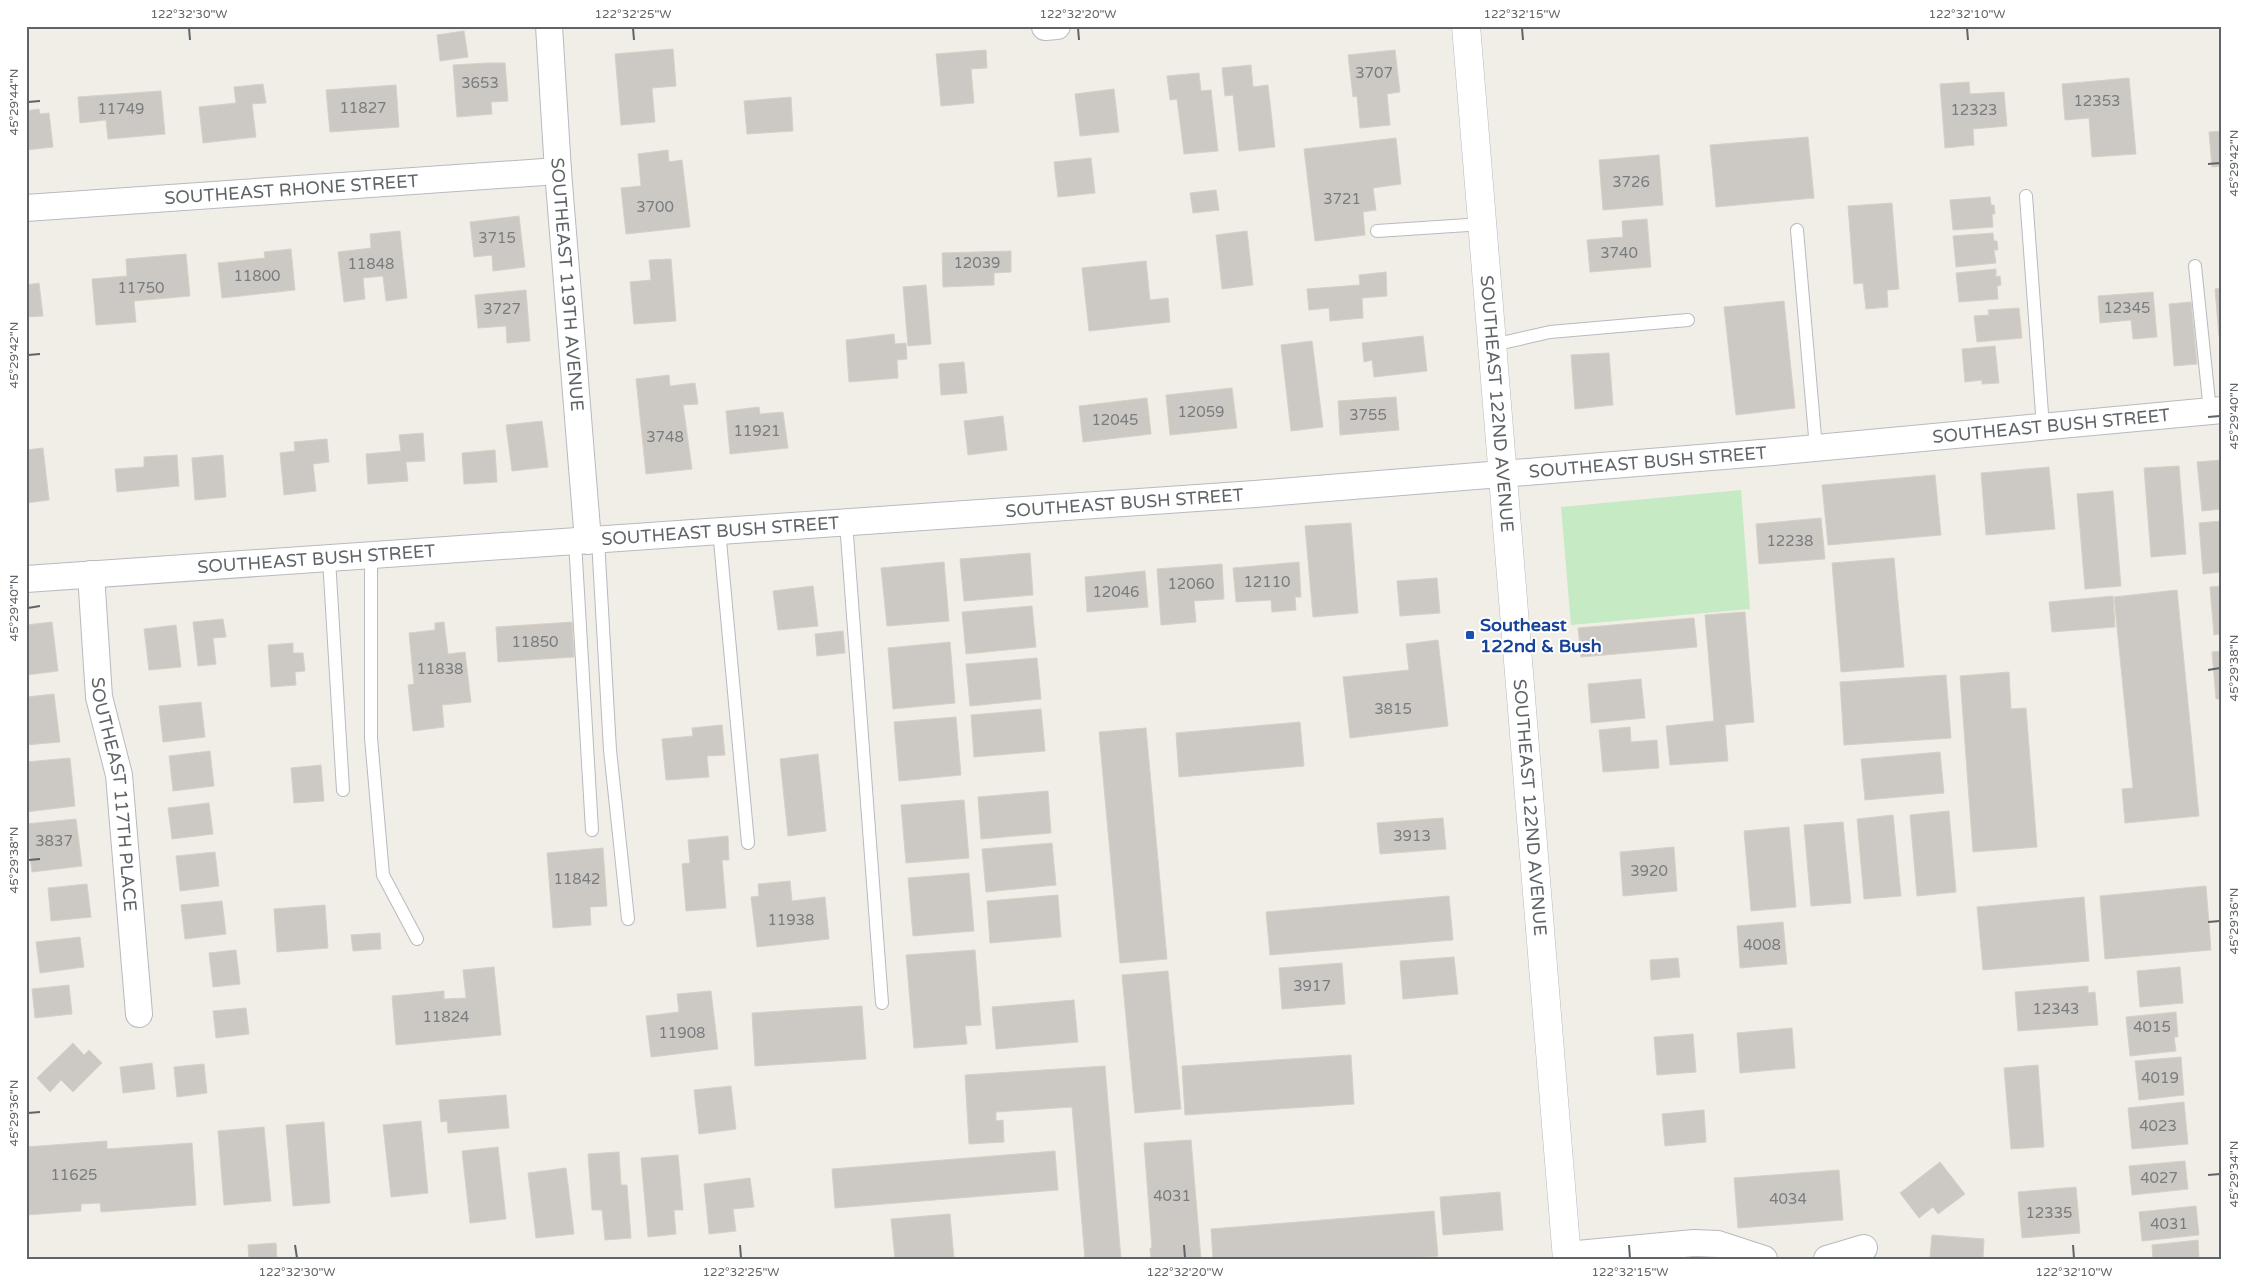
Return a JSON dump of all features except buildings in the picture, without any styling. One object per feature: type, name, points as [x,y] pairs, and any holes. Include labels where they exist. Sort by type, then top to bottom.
[{"type":"main road","name":"SOUTHEAST 122ND AVENUE","points":[[1466,26],[1567,1257]]},
{"type":"street","name":"SOUTHEAST 119TH AVENUE","points":[[549,26],[558,171],[587,541]]},
{"type":"street","name":"SOUTHEAST RHONE STREET","points":[[26,208],[558,171]]},
{"type":"street","name":"SOUTHEAST BUSH STREET","points":[[26,579],[1060,508],[1504,474],[1816,448],[2216,411]]},
{"type":"street","name":"SOUTHEAST 117TH PLACE","points":[[91,574],[99,697],[119,775],[139,1014]]},
{"type":"street","points":[[1567,1257],[1694,1243],[1718,1244],[1764,1259]]},
{"type":"street","points":[[1827,1259],[1864,1248]]},
{"type":"lane","points":[[2026,196],[2043,427]]},
{"type":"lane","points":[[1377,231],[1483,224]]},
{"type":"lane","points":[[1798,230],[1816,448]]},
{"type":"lane","points":[[2196,266],[2216,411]]},
{"type":"lane","points":[[1493,345],[1550,332],[1688,320]]},
{"type":"lane","points":[[846,522],[882,1003]]},
{"type":"lane","points":[[719,530],[748,843]]},
{"type":"lane","points":[[587,541],[592,830]]},
{"type":"lane","points":[[587,541],[628,919]]},
{"type":"lane","points":[[371,556],[371,738],[383,875],[417,938]]},
{"type":"lane","points":[[329,559],[343,790]]},
{"type":"green space","points":[[1741,490],[1750,609],[1571,625],[1561,507]]},
{"type":"place","name":"Southeast 122nd & Bush","points":[[1470,635]]}]
